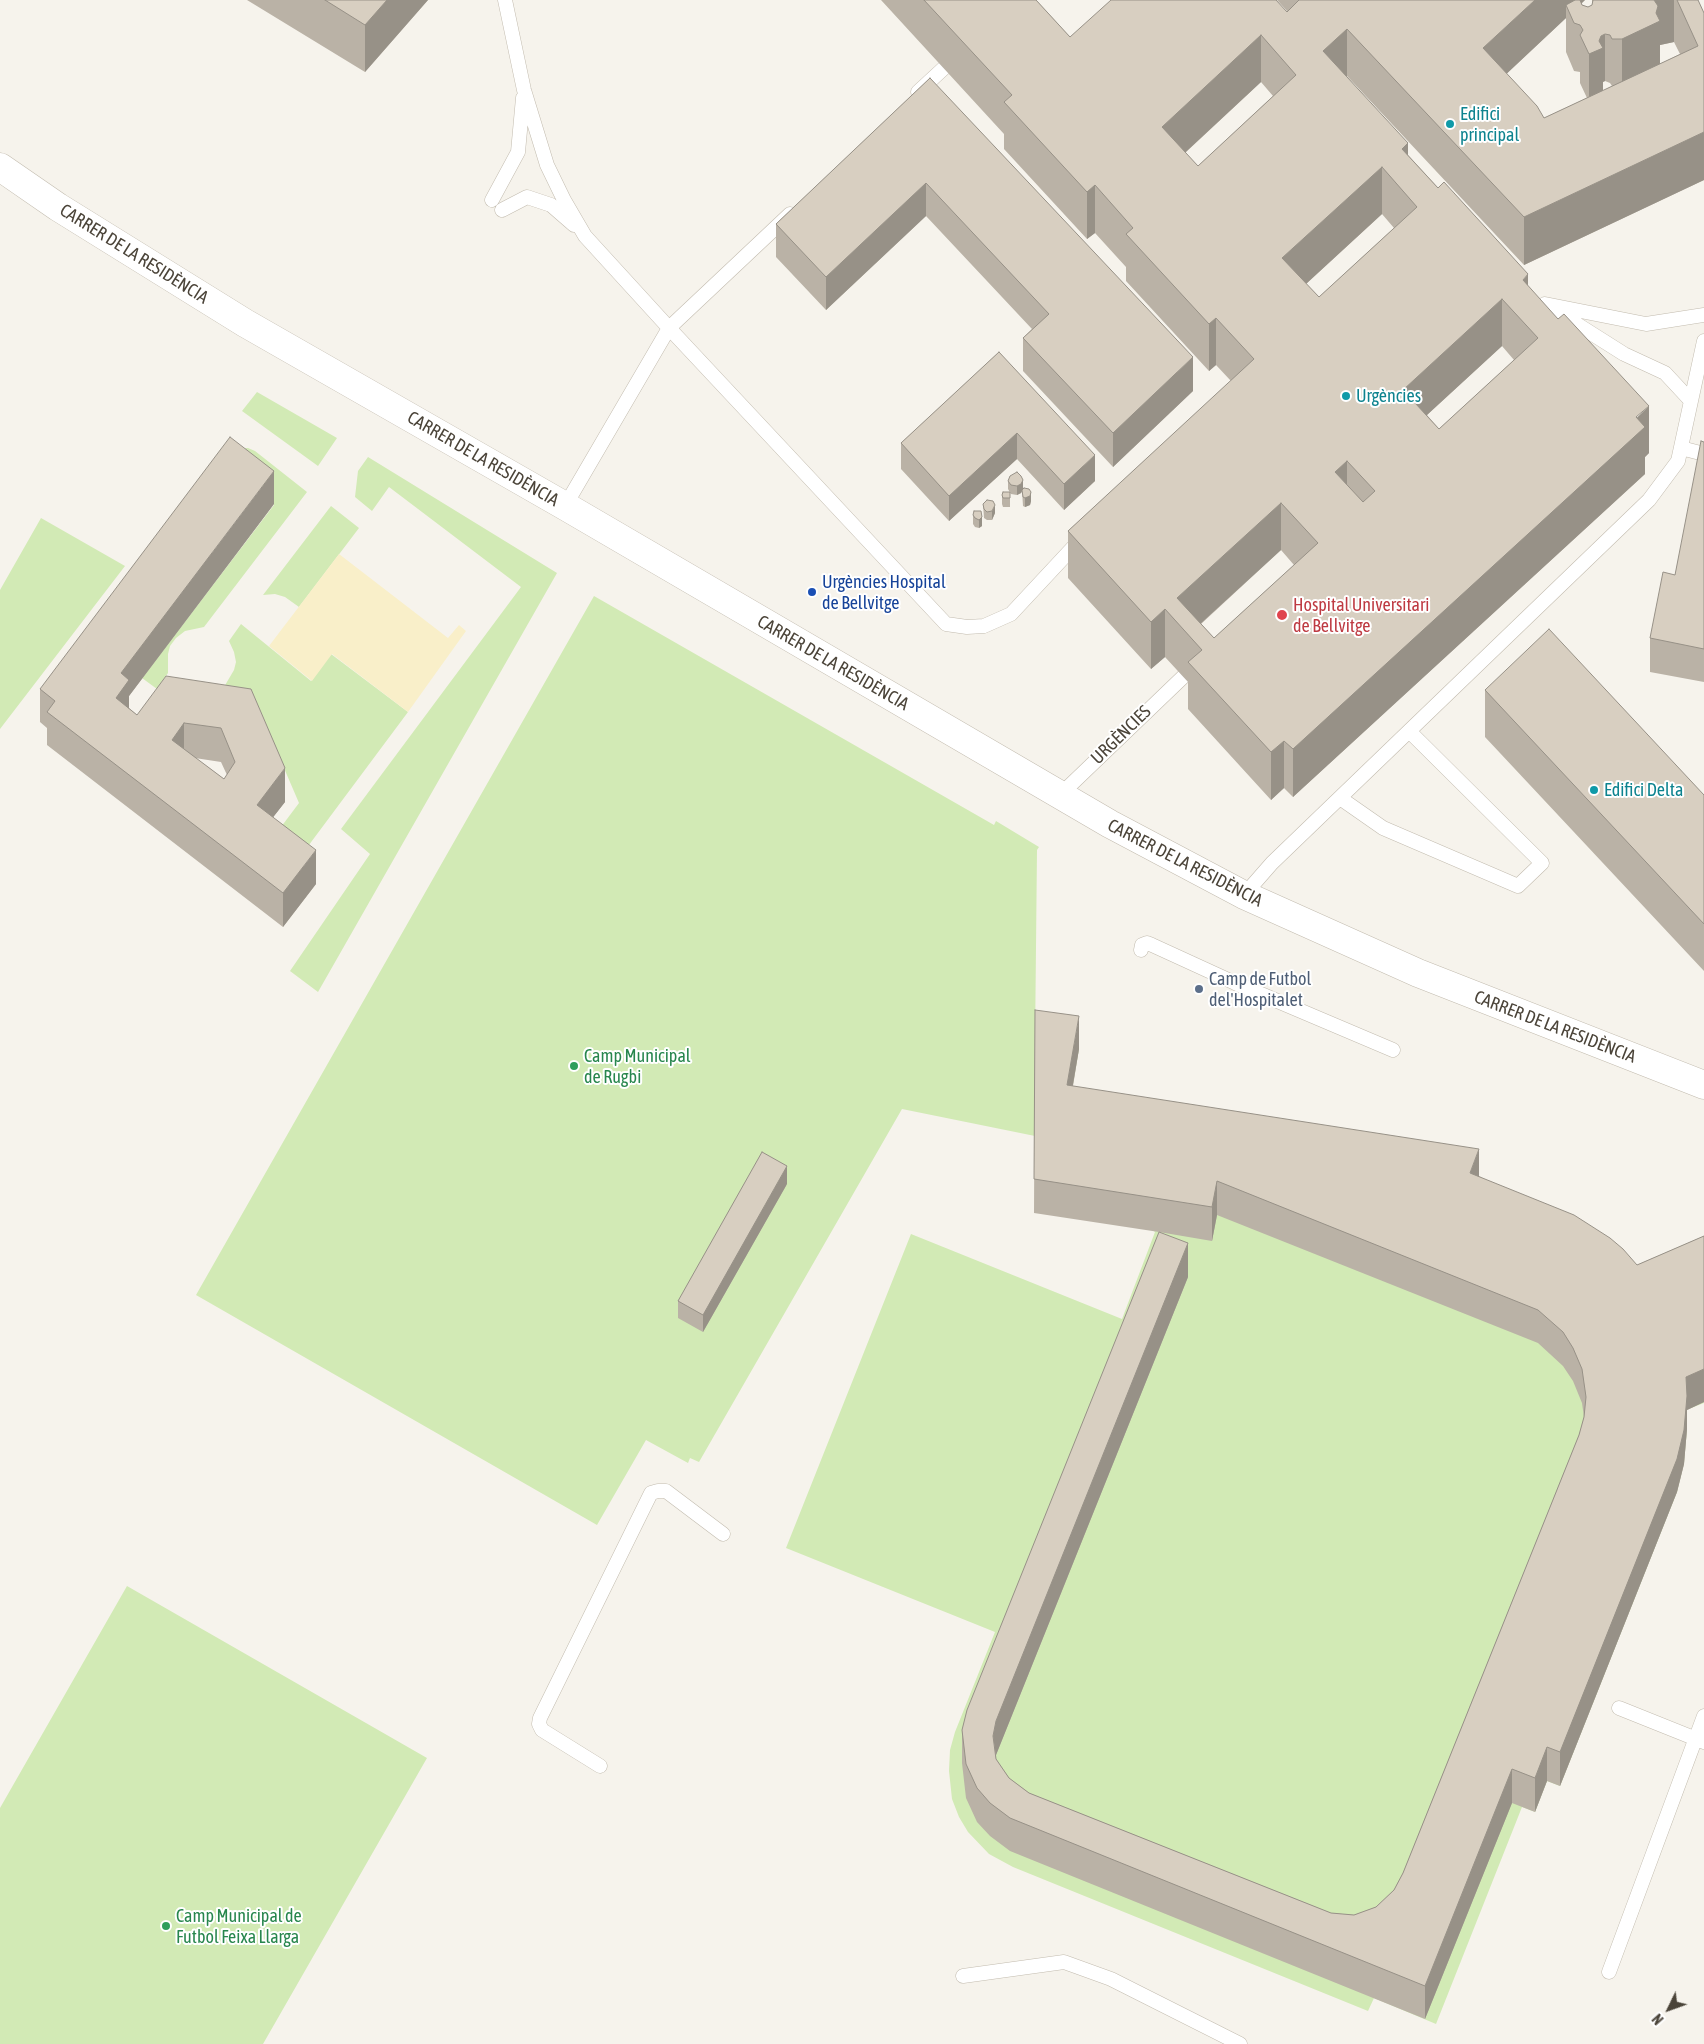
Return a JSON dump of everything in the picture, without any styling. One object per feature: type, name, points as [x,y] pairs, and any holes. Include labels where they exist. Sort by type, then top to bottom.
[{"type":"street","name":"CARRER DE LA RESIDÈNCIA","points":[[0,167],[58,207],[245,324],[565,506],[1110,824],[1244,894],[1418,973],[1704,1085]]},
{"type":"lane","points":[[505,0],[524,90],[548,165],[564,200],[585,236]]},
{"type":"lane","points":[[906,103],[964,48]]},
{"type":"lane","points":[[492,200],[518,152],[524,90]]},
{"type":"lane","points":[[502,210],[527,197],[551,205],[585,236],[946,624],[967,628],[984,626],[1011,614],[1086,534]]},
{"type":"lane","points":[[565,506],[669,328],[798,206]]},
{"type":"lane","points":[[1533,294],[1545,304],[1624,354],[1665,373],[1691,401]]},
{"type":"lane","points":[[1545,304],[1646,324],[1704,315]]},
{"type":"lane","points":[[1244,894],[1272,863],[1649,500],[1678,461],[1704,341]]},
{"type":"lane","points":[[1681,448],[1704,454]]},
{"type":"lane","name":"URGÈNCIES","points":[[1060,795],[1183,677]]},
{"type":"lane","points":[[1340,798],[1383,828],[1518,886],[1542,862],[1410,732]]},
{"type":"lane","points":[[1141,950],[1142,945],[1152,944],[1243,986],[1393,1050]]},
{"type":"lane","points":[[600,1766],[542,1730],[539,1724],[540,1718],[652,1493],[666,1491],[723,1534]]},
{"type":"lane","points":[[1619,1708],[1700,1741]]},
{"type":"lane","points":[[1610,1972],[1700,1741],[1704,1716]]},
{"type":"lane","points":[[963,1976],[1064,1962],[1111,1979],[1240,2044]]},
{"type":"green space","points":[[257,392],[337,438],[318,466],[242,411]]},
{"type":"green space","points":[[241,448],[255,451],[307,492],[204,627],[185,631],[176,638],[170,646],[168,654],[168,673],[157,689],[142,678],[274,505]]},
{"type":"green space","points":[[368,457],[557,573],[318,992],[290,971],[370,854],[341,829],[521,587],[389,487],[372,511],[355,497],[358,471]]},
{"type":"green space","points":[[331,506],[359,528],[299,607],[285,597],[275,594],[263,595]]},
{"type":"green space","points":[[41,518],[125,566],[0,729],[0,590]]},
{"type":"green space","points":[[594,596],[994,825],[996,821],[1039,847],[1037,850],[1035,1044],[1079,1049],[1067,1119],[1598,1263],[1704,1269],[1704,1403],[1686,1410],[1687,1429],[1684,1463],[1677,1492],[1560,1786],[1547,1781],[1535,1812],[1522,1807],[1436,2024],[1374,1998],[1368,2011],[1013,1867],[989,1854],[968,1832],[959,1817],[952,1799],[949,1771],[950,1750],[955,1732],[995,1632],[786,1548],[911,1234],[1122,1319],[1155,1232],[1035,1136],[902,1109],[699,1462],[690,1458],[688,1463],[646,1440],[597,1525],[196,1295]]},
{"type":"green space","points":[[241,624],[311,681],[331,654],[408,712],[297,861],[278,831],[299,803],[259,710],[224,687],[234,670],[236,662],[229,641]]},
{"type":"green space","name":"Camp Municipal de Futbol Feixa Llarga","points":[[127,1586],[427,1758],[263,2044],[0,2044],[0,1808]]},
{"type":"sand","points":[[339,554],[448,638],[459,625],[466,631],[408,712],[332,654],[312,681],[269,646]]},
{"type":"building","points":[[325,0],[387,0],[365,25]]},
{"type":"building","name":"Urgències","points":[[924,0],[1036,0],[1070,37],[1111,0],[1276,0],[1287,12],[1299,0],[1535,0],[1483,48],[1537,106],[1544,118],[1698,46],[1677,0],[1698,0],[1704,13],[1704,132],[1524,217],[1347,29],[1323,51],[1408,143],[1402,149],[1438,188],[1444,182],[1528,274],[1523,280],[1558,319],[1564,314],[1649,406],[1636,417],[1645,427],[1293,749],[1284,741],[1271,752],[1188,662],[1202,650],[1165,609],[1151,622],[1068,531],[1254,359],[1216,318],[1209,324],[1126,234],[1133,228],[1095,185],[1087,192],[1004,102],[1012,95]],"holes":[[[1261,35],[1296,75],[1198,166],[1162,127]],[[1382,167],[1417,207],[1319,297],[1282,258]],[[1502,299],[1538,338],[1439,429],[1403,390]],[[1347,461],[1375,491],[1363,502],[1335,472]],[[1281,503],[1318,543],[1214,638],[1177,598]]]},
{"type":"building","points":[[1575,0],[1580,0],[1582,5],[1588,7],[1592,5],[1593,0],[1654,0],[1658,6],[1656,13],[1660,21],[1622,39],[1612,39],[1610,35],[1605,34],[1601,36],[1599,41],[1603,48],[1589,54],[1580,35],[1583,30],[1580,25],[1574,23],[1566,5]]},
{"type":"building","points":[[930,78],[1193,357],[1113,433],[1023,338],[1049,314],[926,183],[826,277],[776,224]]},
{"type":"building","points":[[999,352],[1095,455],[1064,484],[1017,433],[949,496],[901,443]]},
{"type":"building","points":[[230,437],[274,471],[121,673],[129,680],[116,698],[137,715],[166,676],[251,689],[285,768],[257,805],[316,850],[283,893],[47,712],[55,701],[40,689]],"holes":[[[184,723],[221,728],[235,762],[224,779],[172,740]]]},
{"type":"building","points":[[1701,441],[1704,442],[1704,649],[1650,638],[1663,572],[1675,575]]},
{"type":"building","points":[[1017,472],[1023,480],[1017,486],[1011,485],[1008,481],[1010,476]]},
{"type":"building","points":[[1024,488],[1029,489],[1031,492],[1030,496],[1025,498],[1023,497],[1022,490]]},
{"type":"building","points":[[1003,492],[1010,492],[1010,498],[1003,498]]},
{"type":"building","points":[[987,500],[993,501],[995,505],[992,511],[987,512],[984,509],[983,504]]},
{"type":"building","points":[[974,511],[981,511],[982,517],[979,520],[973,515]]},
{"type":"building","points":[[1549,629],[1704,795],[1704,924],[1485,690]]},
{"type":"building","points":[[1035,1010],[1079,1016],[1067,1085],[1479,1149],[1470,1173],[1574,1215],[1610,1238],[1637,1265],[1704,1236],[1704,1369],[1686,1377],[1687,1396],[1684,1430],[1677,1459],[1560,1752],[1547,1747],[1535,1778],[1512,1769],[1425,1986],[1010,1818],[990,1803],[977,1788],[966,1764],[962,1730],[967,1710],[1159,1232],[1188,1243],[996,1721],[993,1736],[996,1759],[1009,1778],[1029,1793],[1331,1913],[1354,1915],[1376,1907],[1394,1890],[1403,1873],[1579,1435],[1584,1417],[1586,1397],[1582,1369],[1573,1348],[1563,1332],[1538,1310],[1217,1181],[1212,1207],[1034,1179]]},
{"type":"building","points":[[762,1152],[787,1166],[703,1315],[678,1301]]},
{"type":"place","name":"Edifici principal","points":[[1450,124]]},
{"type":"place","name":"Urgències","points":[[1346,396]]},
{"type":"place","name":"Urgències Hospital de Bellvitge","points":[[812,592]]},
{"type":"place","name":"Hospital Universitari de Bellvitge","points":[[1282,615]]},
{"type":"place","name":"Edifici Delta","points":[[1594,790]]},
{"type":"place","name":"Camp de Futbol del'Hospitalet","points":[[1199,989]]},
{"type":"place","name":"Camp Municipal de Rugbi","points":[[574,1066]]},
{"type":"place","name":"Camp Municipal de Futbol Feixa Llarga","points":[[166,1926]]}]
